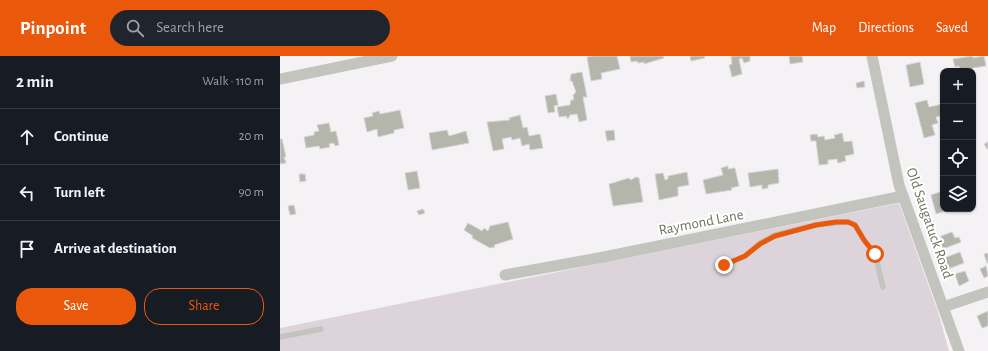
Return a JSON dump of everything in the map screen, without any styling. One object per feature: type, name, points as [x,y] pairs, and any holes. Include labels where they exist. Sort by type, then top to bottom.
[{"type":"street","points":[[280,79],[392,56]]},
{"type":"street","name":"Old Saugatuck Road","points":[[872,56],[899,185],[959,351]]},
{"type":"street","name":"Raymond Lane","points":[[505,274],[604,257],[903,196]]},
{"type":"street","points":[[943,307],[988,292]]},
{"type":"lane","points":[[724,265],[745,256],[760,244],[775,236],[816,225],[848,222],[855,225],[875,254],[883,287]]},
{"type":"lane","points":[[280,337],[322,329]]},
{"type":"shaded area","points":[[899,203],[938,312],[949,351],[280,351],[280,328]]},
{"type":"building","points":[[617,56],[620,69],[601,73],[602,79],[591,81],[587,57]]},
{"type":"building","points":[[630,56],[663,56],[664,58],[644,64],[644,62],[631,62]]},
{"type":"building","points":[[690,56],[704,56],[705,58],[691,61]]},
{"type":"building","points":[[731,56],[750,56],[750,61],[744,63],[742,58],[739,59],[742,74],[732,77],[729,65],[732,64]]},
{"type":"building","points":[[789,56],[802,56],[803,62],[790,64]]},
{"type":"building","points":[[984,56],[986,66],[959,68],[959,66],[955,67],[953,59]]},
{"type":"building","points":[[920,62],[924,84],[910,87],[906,65]]},
{"type":"building","points":[[582,72],[587,97],[583,97],[587,120],[579,122],[577,114],[570,115],[568,119],[566,116],[559,117],[557,107],[570,105],[571,100],[574,100],[573,95],[576,92],[572,81],[570,81],[571,74]]},
{"type":"building","points":[[864,81],[865,87],[857,88],[856,83]]},
{"type":"building","points":[[556,94],[558,105],[554,106],[555,112],[548,113],[545,96]]},
{"type":"building","points":[[927,100],[929,107],[940,105],[940,116],[936,117],[938,123],[932,125],[935,135],[924,138],[915,103]]},
{"type":"building","points":[[400,110],[404,128],[394,130],[394,133],[378,137],[377,129],[367,132],[364,118],[373,116],[372,113],[379,111],[380,114]]},
{"type":"building","points":[[520,115],[523,128],[527,127],[529,136],[540,134],[543,148],[530,150],[529,144],[522,146],[520,138],[512,140],[511,137],[502,139],[504,149],[493,151],[487,122],[510,120],[509,118]]},
{"type":"building","points":[[329,123],[331,132],[336,131],[339,145],[335,146],[334,143],[329,144],[330,147],[320,149],[319,146],[306,148],[304,137],[314,135],[314,132],[319,131],[317,125]]},
{"type":"building","points":[[447,130],[449,136],[466,131],[469,143],[432,150],[429,133]]},
{"type":"building","points":[[614,130],[615,140],[607,141],[605,131]]},
{"type":"building","points":[[842,133],[844,142],[852,141],[854,154],[845,156],[846,161],[838,163],[837,159],[828,160],[828,164],[819,165],[816,141],[811,141],[810,135],[817,134],[818,137],[824,136],[825,140],[835,138],[834,135]]},
{"type":"building","points":[[280,139],[282,139],[286,163],[280,164]]},
{"type":"building","points":[[988,142],[988,149],[987,149],[984,144]]},
{"type":"building","points":[[728,166],[728,169],[735,168],[739,186],[731,188],[732,190],[706,194],[703,180],[723,175],[721,168]]},
{"type":"building","points":[[778,169],[779,183],[768,185],[768,188],[762,189],[762,185],[750,187],[748,173]]},
{"type":"building","points":[[417,171],[420,188],[408,190],[405,173]]},
{"type":"building","points":[[687,172],[689,185],[678,187],[678,196],[659,200],[655,174],[663,173],[665,180],[668,179],[668,176]]},
{"type":"building","points":[[299,174],[305,174],[306,181],[300,182]]},
{"type":"building","points":[[636,177],[639,178],[643,202],[613,206],[609,184],[629,178],[631,180]]},
{"type":"building","points":[[940,192],[940,212],[942,212],[936,214],[931,195]]},
{"type":"building","points":[[294,205],[296,214],[290,215],[288,206]]},
{"type":"building","points":[[423,209],[425,213],[419,215],[417,211]]},
{"type":"building","points":[[508,222],[513,239],[494,245],[495,247],[490,248],[472,238],[473,236],[464,230],[468,223],[482,231],[484,228],[488,231],[490,226]]},
{"type":"building","points":[[952,232],[955,238],[959,237],[961,242],[943,249],[941,244],[943,243],[941,236]]},
{"type":"building","points":[[960,252],[964,263],[948,269],[944,258]]},
{"type":"building","points":[[988,253],[988,263],[987,263],[984,254]]},
{"type":"building","points":[[986,266],[988,276],[984,278],[980,269]]},
{"type":"building","points":[[965,271],[969,281],[959,286],[955,274]]},
{"type":"building","points":[[988,311],[988,326],[982,328],[977,316]]},
{"type":"route","points":[[724,265],[745,256],[765,240],[775,236],[816,225],[836,222],[848,222],[855,225],[875,254]]}]
